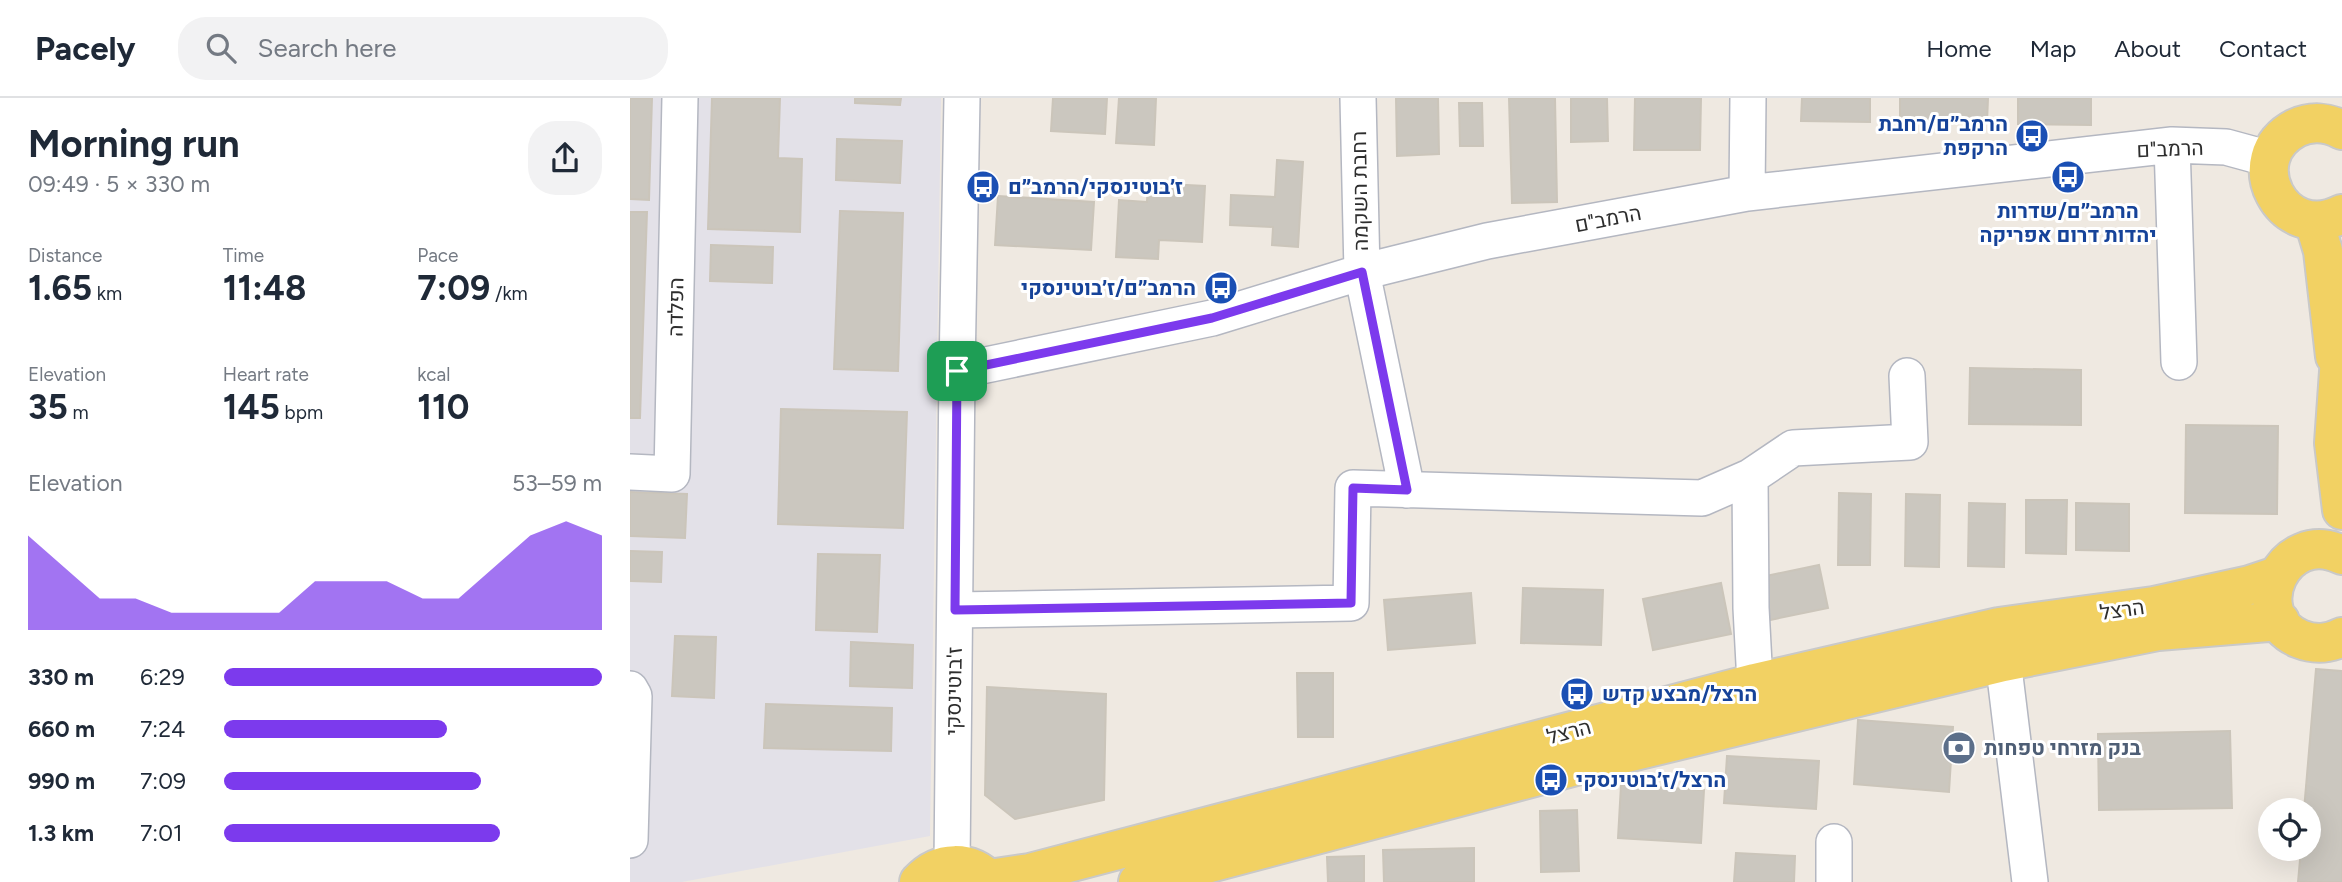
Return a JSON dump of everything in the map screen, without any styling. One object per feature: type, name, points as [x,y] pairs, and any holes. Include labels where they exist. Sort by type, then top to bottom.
[{"type":"main road","points":[[2328,117],[2302,125],[2285,135],[2273,150],[2269,178],[2280,204],[2296,216],[2328,217],[2325,263],[2337,376]]},
{"type":"main road","points":[[2342,329],[2334,443],[2320,514],[2311,535],[2287,565],[2273,599],[2280,621],[2297,637],[2310,642],[2326,643],[2342,637]]},
{"type":"main road","points":[[2334,443],[2342,510]]},
{"type":"main road","name":"הרצל","points":[[1138,882],[1606,758],[2001,645],[2250,585],[2320,549],[2342,555]]},
{"type":"main road","name":"הרצל","points":[[990,881],[1043,870],[1755,683],[2001,645],[2280,621]]},
{"type":"main road","points":[[919,882],[930,872],[952,864],[978,871],[990,881]]},
{"type":"street","name":"הפלדה","points":[[630,472],[672,474],[680,98]]},
{"type":"street","name":"ז'בוטינסקי","points":[[952,864],[962,98]]},
{"type":"street","name":"רחבת השקמה","points":[[1358,98],[1362,272],[1407,490]]},
{"type":"street","points":[[1747,193],[1748,98]]},
{"type":"street","name":"הרמב\"ם","points":[[957,371],[1212,318],[1362,272],[1487,241],[1747,193],[2172,145],[2226,147],[2270,159]]},
{"type":"street","points":[[2172,145],[2179,362]]},
{"type":"street","points":[[955,610],[1351,603],[1353,488],[1702,498],[1750,477],[1793,448],[1910,442],[1907,376]]},
{"type":"street","points":[[1750,477],[1751,608],[1755,683]]},
{"type":"street","points":[[2001,645],[2030,882]]},
{"type":"street","points":[[630,689],[634,696],[630,840]]},
{"type":"street","points":[[1834,842],[1834,882]]},
{"type":"shaded area","points":[[630,98],[941,98],[930,836],[682,882],[630,882]]},
{"type":"building","points":[[630,98],[652,98],[649,200],[630,199]]},
{"type":"building","points":[[712,98],[780,98],[778,158],[802,159],[800,232],[708,229]]},
{"type":"building","points":[[855,98],[901,98],[900,105],[855,103]]},
{"type":"building","points":[[1053,98],[1107,98],[1105,134],[1051,131]]},
{"type":"building","points":[[1119,98],[1156,98],[1154,145],[1116,143]]},
{"type":"building","points":[[1396,98],[1438,98],[1439,154],[1397,156]]},
{"type":"building","points":[[1509,98],[1555,98],[1557,202],[1512,203]]},
{"type":"building","points":[[1571,98],[1607,98],[1608,141],[1571,142]]},
{"type":"building","points":[[1635,98],[1701,98],[1700,150],[1634,150]]},
{"type":"building","points":[[1802,98],[1870,98],[1870,122],[1801,121]]},
{"type":"building","points":[[1900,98],[1988,98],[1987,123],[1900,122]]},
{"type":"building","points":[[2018,98],[2091,98],[2091,125],[2018,124]]},
{"type":"building","points":[[1459,103],[1482,103],[1483,146],[1460,146]]},
{"type":"building","points":[[837,139],[902,141],[900,183],[836,180]]},
{"type":"building","points":[[1277,160],[1303,162],[1298,247],[1272,245],[1273,227],[1230,225],[1231,195],[1275,197]]},
{"type":"building","points":[[1148,183],[1205,186],[1202,242],[1159,240],[1158,259],[1116,257],[1119,200],[1147,202]]},
{"type":"building","points":[[998,196],[1094,202],[1091,250],[995,245]]},
{"type":"building","points":[[840,211],[903,213],[898,371],[834,369]]},
{"type":"building","points":[[630,212],[647,212],[640,418],[630,418]]},
{"type":"building","points":[[711,245],[773,247],[772,283],[710,281]]},
{"type":"building","points":[[1970,368],[2081,370],[2081,425],[1969,424]]},
{"type":"building","points":[[781,409],[907,412],[903,528],[778,524]]},
{"type":"building","points":[[2186,425],[2278,426],[2277,514],[2185,513]]},
{"type":"building","points":[[630,492],[687,494],[685,538],[630,536]]},
{"type":"building","points":[[1839,493],[1871,494],[1870,565],[1838,565]]},
{"type":"building","points":[[1906,494],[1940,495],[1939,567],[1905,566]]},
{"type":"building","points":[[2026,500],[2067,500],[2066,554],[2026,553]]},
{"type":"building","points":[[1969,503],[2005,504],[2004,567],[1968,566]]},
{"type":"building","points":[[2076,503],[2129,504],[2129,551],[2076,550]]},
{"type":"building","points":[[630,551],[662,552],[661,582],[630,581]]},
{"type":"building","points":[[818,554],[880,555],[877,632],[816,630]]},
{"type":"building","points":[[1819,565],[1828,608],[1770,620],[1761,577]]},
{"type":"building","points":[[1721,583],[1731,634],[1653,650],[1643,599]]},
{"type":"building","points":[[1523,588],[1603,590],[1601,645],[1521,643]]},
{"type":"building","points":[[1471,593],[1475,643],[1388,650],[1384,600]]},
{"type":"building","points":[[675,636],[716,637],[714,698],[672,696]]},
{"type":"building","points":[[851,642],[913,645],[912,688],[850,686]]},
{"type":"building","points":[[2316,669],[2342,671],[2342,882],[2298,882],[2300,861],[2321,861],[2321,798],[2305,798]]},
{"type":"building","points":[[1297,673],[1333,673],[1333,737],[1298,737]]},
{"type":"building","points":[[987,687],[1106,694],[1104,800],[1015,819],[985,795]]},
{"type":"building","points":[[766,704],[892,708],[891,751],[764,748]]},
{"type":"building","points":[[1858,720],[1953,727],[1949,792],[1854,784]]},
{"type":"building","points":[[2230,731],[2232,808],[2099,810],[2098,734]]},
{"type":"building","points":[[1727,756],[1819,761],[1816,809],[1724,803]]},
{"type":"building","points":[[1621,785],[1704,790],[1701,843],[1618,838]]},
{"type":"building","points":[[1577,810],[1579,871],[1541,872],[1540,811]]},
{"type":"building","points":[[1474,848],[1474,882],[1384,882],[1383,850]]},
{"type":"building","points":[[1736,853],[1795,856],[1794,882],[1734,882]]},
{"type":"building","points":[[1364,856],[1364,882],[1328,882],[1327,857]]},
{"type":"place","name":"הרמב״ם/רחבת הרקפת","points":[[2032,136]]},
{"type":"place","name":"הרמב״ם/שדרות יהדות דרום אפריקה","points":[[2068,177]]},
{"type":"place","name":"ז׳בוטינסקי/הרמב״ם","points":[[983,187]]},
{"type":"place","name":"הרמב״ם/ז׳בוטינסקי","points":[[1221,288]]},
{"type":"place","name":"הרצל/מבצע קדש","points":[[1577,694]]},
{"type":"place","name":"בנק מזרחי טפחות","points":[[1959,748]]},
{"type":"place","name":"הרצל/ז׳בוטינסקי","points":[[1551,780]]},
{"type":"route","points":[[1362,272],[1407,490],[1353,488],[1351,603],[955,610],[957,371],[1212,318],[1362,272]]}]
